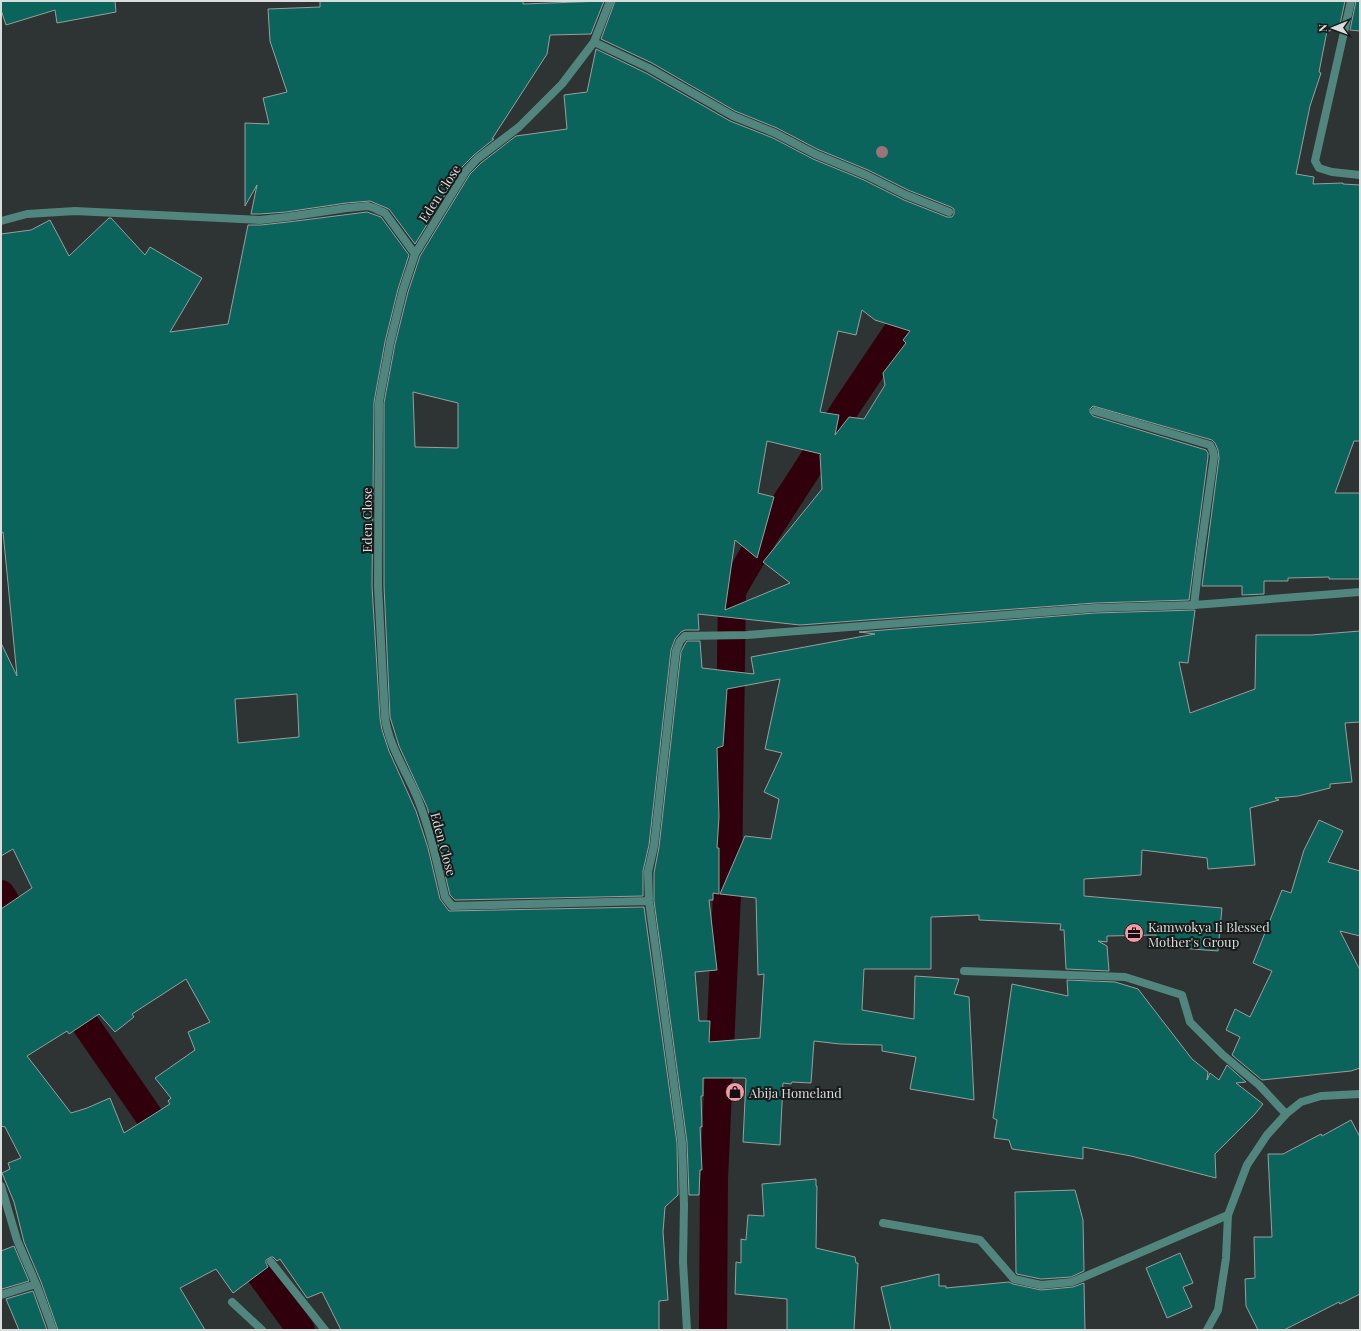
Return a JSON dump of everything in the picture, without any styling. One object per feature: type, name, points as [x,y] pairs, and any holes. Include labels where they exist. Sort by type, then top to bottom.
[{"type":"street","name":"Eden Close","points":[[610,1],[594,42],[562,84],[519,127],[477,159],[466,171],[415,254],[403,290],[390,343],[379,402],[378,586],[385,718],[388,736],[417,797],[427,823],[445,897],[452,906],[649,901]]},
{"type":"street","points":[[1351,1],[1315,161],[1319,168],[1324,171],[1360,175]]},
{"type":"street","points":[[594,42],[649,68],[733,116],[775,133],[815,154],[866,175],[906,195],[949,212]]},
{"type":"street","points":[[1,221],[27,214],[75,211],[260,220],[368,206],[385,213],[415,254]]},
{"type":"street","points":[[1095,411],[1210,445],[1214,457],[1194,605]]},
{"type":"street","points":[[687,1330],[683,1262],[684,1205],[682,1143],[649,901],[648,872],[654,846],[676,651],[680,641],[685,636],[747,635],[1095,608],[1194,605],[1360,592]]},
{"type":"street","points":[[964,971],[1125,977],[1182,994],[1190,1022],[1223,1055],[1259,1085],[1286,1114]]},
{"type":"street","points":[[1207,1330],[1218,1310],[1226,1258],[1228,1214],[1247,1165],[1267,1135],[1286,1114],[1301,1102],[1321,1096],[1360,1094]]},
{"type":"street","points":[[1,1186],[17,1240],[36,1284],[53,1330]]},
{"type":"street","points":[[883,1223],[980,1240],[1014,1278],[1041,1285],[1072,1282],[1228,1214]]},
{"type":"street","points":[[271,1262],[325,1330]]},
{"type":"street","points":[[1,1295],[36,1284]]},
{"type":"street","points":[[232,1302],[262,1330]]},
{"type":"building","points":[[1,1],[115,1],[116,12],[57,23],[55,10],[6,25],[1,10]]},
{"type":"building","points":[[320,1],[523,1],[523,4],[604,1],[591,34],[550,35],[547,54],[492,139],[494,139],[462,167],[415,244],[389,209],[370,201],[286,212],[251,214],[257,185],[245,206],[245,123],[269,124],[263,98],[287,92],[270,41],[268,9],[320,7]]},
{"type":"building","points":[[615,1],[1345,1],[1339,29],[1331,28],[1330,31],[1327,31],[1319,72],[1321,73],[1310,106],[1296,174],[1314,177],[1313,184],[1343,183],[1360,185],[1360,441],[1354,441],[1335,493],[1360,493],[1360,579],[1329,579],[1329,577],[1288,578],[1288,581],[1264,581],[1264,594],[1242,595],[1242,586],[1202,586],[1219,458],[1215,443],[1212,440],[1093,406],[1090,409],[1090,412],[1093,416],[1206,450],[1208,453],[1189,600],[1095,603],[800,625],[698,614],[699,630],[685,630],[681,632],[675,639],[671,650],[649,845],[643,871],[643,896],[455,900],[450,895],[427,807],[399,746],[390,717],[384,586],[384,403],[395,344],[408,292],[420,256],[470,174],[481,163],[516,136],[567,129],[564,95],[587,92],[596,49],[646,73],[730,121],[773,138],[813,159],[864,180],[904,200],[947,217],[952,217],[954,214],[954,209],[951,207],[908,190],[868,170],[817,149],[777,128],[735,111],[652,63],[601,39]],"holes":[[[862,310],[875,320],[910,331],[903,340],[906,343],[883,373],[885,385],[864,419],[849,417],[835,435],[839,415],[820,412],[838,331],[856,335]],[[413,392],[458,403],[458,448],[415,447]],[[767,441],[821,454],[822,489],[763,562],[790,583],[725,610],[735,540],[757,558],[774,497],[758,493]]]},
{"type":"building","points":[[1356,1],[1360,1],[1360,31],[1350,30]]},
{"type":"building","points":[[367,212],[381,217],[409,255],[398,289],[385,342],[374,402],[372,586],[382,730],[389,751],[416,811],[428,848],[440,899],[449,911],[644,907],[677,1143],[678,1195],[665,1207],[663,1232],[668,1300],[659,1301],[659,1330],[341,1330],[322,1292],[307,1298],[280,1259],[277,1261],[271,1257],[266,1260],[268,1267],[233,1293],[216,1269],[180,1288],[205,1330],[58,1330],[41,1282],[24,1242],[14,1202],[2,1173],[10,1169],[8,1163],[21,1158],[5,1127],[1,1126],[1,909],[32,888],[13,849],[1,856],[1,643],[17,676],[3,532],[1,533],[1,234],[31,230],[50,220],[69,256],[109,218],[111,218],[145,255],[150,247],[202,278],[170,332],[228,324],[248,225],[288,222]],"holes":[[[297,694],[299,737],[238,743],[235,699]],[[186,979],[210,1022],[188,1032],[195,1050],[155,1078],[171,1098],[168,1101],[170,1104],[124,1133],[110,1098],[71,1113],[27,1056],[67,1031],[69,1034],[99,1014],[115,1032],[134,1017],[132,1014]]]},
{"type":"building","points":[[1195,610],[1188,663],[1179,662],[1190,713],[1255,689],[1256,635],[1311,635],[1360,631],[1360,722],[1345,723],[1352,782],[1330,784],[1330,788],[1298,796],[1275,798],[1279,800],[1250,808],[1255,865],[1208,869],[1207,858],[1142,850],[1141,875],[1084,879],[1084,896],[1222,908],[1218,951],[1155,946],[1156,935],[1107,936],[1107,942],[1098,941],[1107,946],[1109,971],[1066,969],[1064,930],[1060,930],[1061,924],[979,920],[979,915],[931,917],[931,969],[864,969],[862,1010],[914,1019],[915,976],[959,979],[954,994],[969,997],[974,1100],[910,1089],[916,1057],[882,1051],[882,1045],[840,1044],[814,1041],[811,1083],[783,1083],[780,1145],[743,1142],[746,1079],[703,1078],[703,1096],[701,1096],[702,1127],[700,1127],[702,1170],[700,1170],[699,1195],[689,1195],[687,1142],[654,901],[654,873],[659,847],[681,652],[687,641],[700,641],[702,668],[754,674],[751,657],[875,634],[859,632],[1095,613]],"holes":[[[780,679],[765,749],[782,753],[764,792],[779,799],[771,839],[745,836],[720,894],[756,898],[758,975],[764,974],[760,1038],[709,1042],[710,1021],[699,1021],[695,972],[717,970],[709,900],[713,900],[713,893],[719,894],[719,848],[717,848],[719,817],[717,748],[723,746],[727,689]]]},
{"type":"building","points":[[1319,820],[1343,831],[1328,862],[1360,871],[1360,936],[1340,931],[1360,970],[1360,1068],[1351,1071],[1262,1080],[1232,1055],[1240,1037],[1226,1030],[1235,1009],[1250,1017],[1272,971],[1253,963],[1282,890],[1291,893],[1304,850]]},
{"type":"building","points":[[1067,980],[1115,982],[1138,989],[1192,1059],[1208,1072],[1207,1080],[1210,1073],[1219,1080],[1227,1065],[1246,1082],[1236,1083],[1263,1104],[1215,1154],[1216,1178],[1131,1156],[1083,1147],[1083,1159],[1012,1149],[1009,1140],[994,1138],[997,1120],[993,1118],[1012,984],[1068,996]]},
{"type":"building","points":[[1351,1120],[1360,1137],[1360,1294],[1340,1304],[1339,1302],[1284,1330],[1258,1330],[1246,1306],[1245,1279],[1255,1278],[1254,1237],[1272,1237],[1268,1154],[1283,1154],[1321,1134],[1322,1136]]},
{"type":"building","points":[[816,1179],[816,1248],[855,1257],[856,1263],[858,1263],[854,1330],[787,1330],[787,1299],[735,1294],[736,1262],[741,1263],[741,1239],[746,1240],[748,1215],[764,1216],[762,1184]]},
{"type":"building","points":[[1075,1190],[1083,1220],[1084,1271],[1071,1277],[1041,1279],[1017,1274],[1015,1192]]},
{"type":"building","points":[[14,1246],[29,1281],[2,1289],[1,1251]]},
{"type":"building","points":[[1180,1253],[1193,1283],[1183,1287],[1192,1307],[1167,1318],[1146,1268]]},
{"type":"building","points":[[939,1274],[939,1286],[946,1286],[946,1288],[1009,1282],[1041,1290],[1073,1287],[1084,1283],[1085,1330],[891,1330],[881,1287]]},
{"type":"building","points":[[33,1291],[47,1330],[19,1330],[6,1299]]},
{"type":"waterway","points":[[713,1330],[714,1179],[728,872],[732,591],[764,536],[847,406],[921,296]]},
{"type":"waterway","points":[[1,894],[28,938]]},
{"type":"waterway","points":[[64,993],[171,1148]]},
{"type":"waterway","points":[[237,1242],[301,1330]]},
{"type":"place","name":"Kamwokya Ii Blessed Mother's Group","points":[[1134,933]]},
{"type":"place","name":"Abija Homeland","points":[[735,1092]]}]
